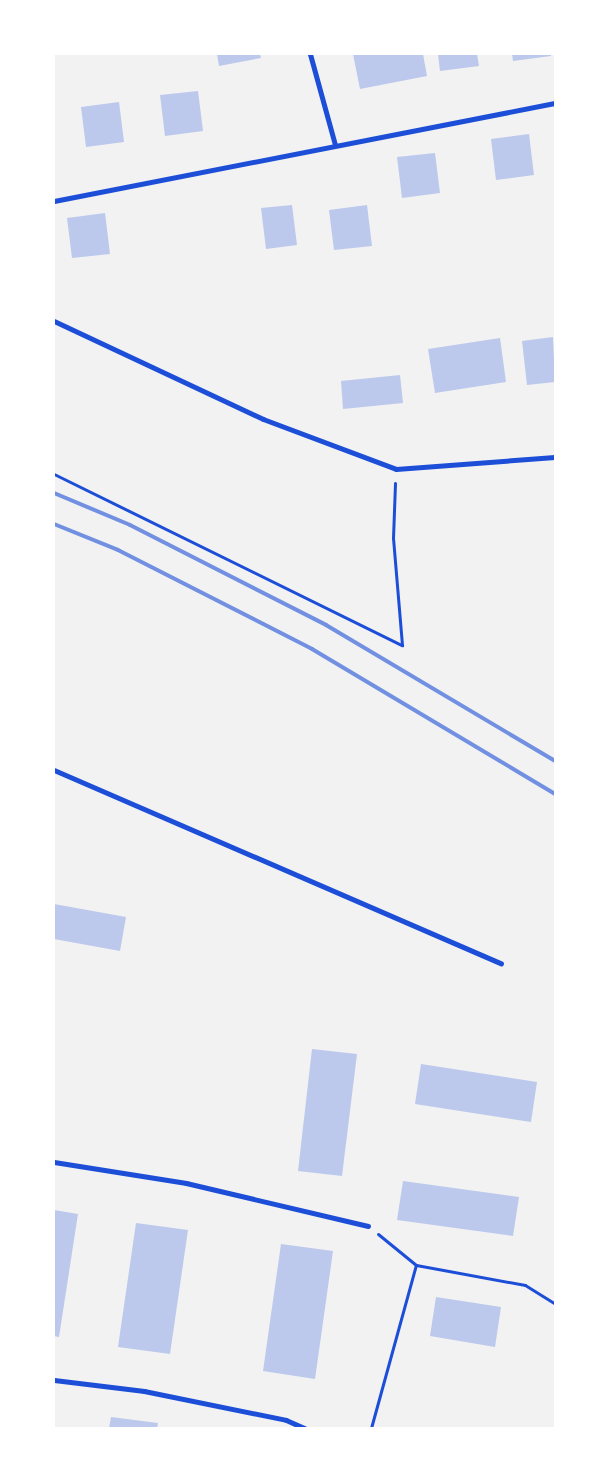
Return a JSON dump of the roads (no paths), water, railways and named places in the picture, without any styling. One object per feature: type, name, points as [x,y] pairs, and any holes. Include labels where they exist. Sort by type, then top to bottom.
[{"type":"street","points":[[310,54],[335,145]]},
{"type":"street","points":[[54,201],[555,103]]},
{"type":"street","points":[[54,321],[263,419],[396,469],[555,457]]},
{"type":"street","points":[[54,770],[501,963]]},
{"type":"street","points":[[54,1162],[186,1183],[368,1226]]},
{"type":"street","points":[[54,1380],[144,1391],[286,1420],[304,1428]]},
{"type":"railway","points":[[54,493],[130,525],[326,625],[555,761]]},
{"type":"railway","points":[[54,524],[118,550],[312,649],[555,794]]}]
